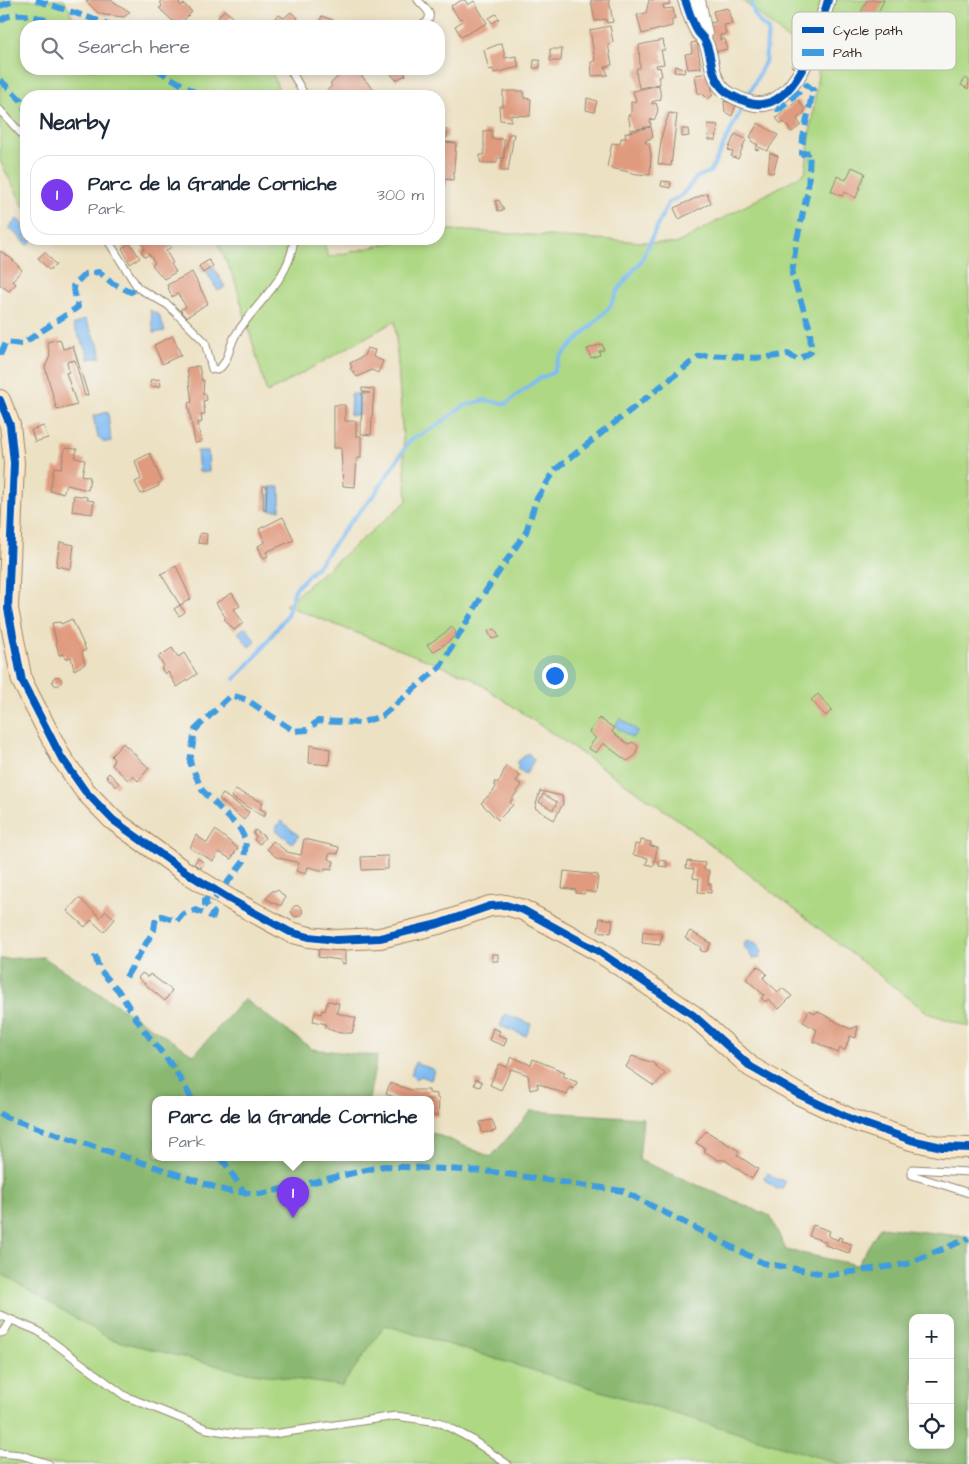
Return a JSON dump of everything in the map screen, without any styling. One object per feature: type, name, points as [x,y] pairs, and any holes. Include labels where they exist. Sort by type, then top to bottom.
[{"type":"main road","points":[[0,400],[10,425],[14,462],[8,609],[22,681],[61,757],[85,791],[112,820],[184,871],[272,924],[290,932],[309,937],[359,940],[380,938],[438,924],[490,906],[506,904],[523,910],[598,951],[693,1015],[751,1067],[800,1095],[853,1120],[911,1140],[942,1147],[969,1148]]},
{"type":"street","points":[[685,0],[697,31],[705,41]]},
{"type":"street","points":[[698,0],[705,41],[719,84],[737,98],[750,103],[770,103],[788,89],[800,70]]},
{"type":"lane","points":[[418,0],[429,12],[428,20]]},
{"type":"lane","points":[[293,75],[302,90]]},
{"type":"lane","points":[[0,110],[20,132]]},
{"type":"lane","points":[[111,245],[138,288],[168,305],[205,342],[209,363],[212,369],[217,370],[222,365],[238,331],[275,286],[293,250],[293,245]]},
{"type":"lane","points":[[969,1172],[912,1169],[912,1175],[969,1193]]},
{"type":"lane","points":[[0,1315],[38,1331],[125,1396],[208,1429],[238,1434],[273,1434],[396,1416],[439,1422],[471,1439],[507,1464]]},
{"type":"lane","points":[[0,1333],[4,1332],[11,1320]]},
{"type":"lane","points":[[0,1453],[21,1455],[48,1464]]},
{"type":"green space","points":[[0,0],[64,0],[74,20],[20,20],[20,75],[273,75],[279,90],[20,90],[20,199],[0,161]]},
{"type":"green space","points":[[742,0],[969,0],[969,1027],[928,1013],[683,823],[470,677],[285,605],[407,501],[395,321],[267,393],[235,281],[219,245],[325,245],[328,257],[382,245],[445,245],[445,231],[451,230],[676,244],[805,173],[818,70],[956,70],[956,12],[792,12],[792,43]]},
{"type":"green space","points":[[43,957],[194,1055],[244,999],[312,1049],[377,1056],[370,1096],[152,1096],[152,1161],[434,1161],[434,1133],[491,1157],[531,1111],[643,1118],[639,1160],[770,1216],[786,1250],[857,1265],[880,1227],[969,1237],[969,1464],[840,1464],[385,1325],[342,1386],[239,1371],[110,1339],[0,1273],[0,959]]},
{"type":"green space","points":[[0,965],[153,1096],[152,1161],[177,1161],[910,1303],[969,1271],[969,1464],[0,1464]]},
{"type":"water","points":[[17,219],[20,222],[20,238],[9,228]]},
{"type":"water","points":[[213,266],[225,287],[218,291],[206,271]]},
{"type":"water","points":[[150,310],[159,315],[165,331],[154,333]]},
{"type":"water","points":[[85,319],[100,348],[101,357],[88,359],[87,352],[73,325]]},
{"type":"water","points":[[351,394],[360,394],[360,415],[350,415]]},
{"type":"water","points":[[108,412],[111,442],[103,442],[98,437],[93,416]]},
{"type":"water","points":[[197,451],[208,451],[209,472],[199,472]]},
{"type":"water","points":[[270,487],[280,487],[280,510],[269,510]]},
{"type":"water","points":[[246,627],[256,642],[249,647],[238,632]]},
{"type":"water","points":[[620,718],[638,731],[632,738],[615,726]]},
{"type":"water","points":[[528,753],[534,760],[526,774],[517,769],[519,766],[516,763]]},
{"type":"water","points":[[281,821],[299,836],[292,843],[275,829]]},
{"type":"water","points":[[746,940],[757,943],[762,951],[760,957],[753,959],[744,946]]},
{"type":"water","points":[[505,1014],[531,1024],[526,1036],[500,1026]]},
{"type":"water","points":[[415,1062],[434,1070],[431,1080],[421,1076],[416,1079],[411,1075]]},
{"type":"water","points":[[768,1173],[776,1179],[783,1180],[785,1183],[782,1188],[777,1189],[766,1181],[764,1177]]},
{"type":"building","points":[[85,0],[111,0],[130,12],[124,17],[105,15],[98,13]]},
{"type":"building","points":[[160,0],[178,0],[181,6],[184,4],[192,12],[184,20],[172,20],[159,8],[162,7]]},
{"type":"building","points":[[465,0],[468,5],[474,1],[487,23],[461,37],[455,26],[463,21],[462,18],[459,19],[451,6]]},
{"type":"building","points":[[591,0],[609,0],[613,22],[607,23],[606,19],[595,21]]},
{"type":"building","points":[[649,0],[669,0],[670,4],[663,5],[664,9],[673,8],[675,19],[672,19],[672,26],[642,34],[637,15],[646,13]]},
{"type":"building","points":[[867,0],[884,0],[878,12],[861,12]]},
{"type":"building","points":[[728,8],[732,24],[724,25],[726,34],[720,35],[720,40],[725,39],[727,49],[715,52],[709,23],[716,22],[713,11]]},
{"type":"building","points":[[224,10],[232,16],[229,20],[222,20],[218,17]]},
{"type":"building","points":[[291,12],[298,18],[296,20],[273,20],[279,15],[284,18]]},
{"type":"building","points":[[496,14],[499,19],[492,23],[489,18]]},
{"type":"building","points":[[322,16],[332,20],[320,20]]},
{"type":"building","points":[[610,26],[613,42],[608,44],[612,65],[605,67],[608,75],[592,76],[591,62],[595,61],[590,30]]},
{"type":"building","points":[[663,40],[665,50],[661,50],[664,64],[656,65],[657,68],[660,67],[662,76],[658,77],[660,84],[639,88],[636,73],[637,68],[640,68],[639,45]]},
{"type":"building","points":[[697,42],[701,68],[688,69],[685,54],[692,53],[691,43]]},
{"type":"building","points":[[502,43],[505,58],[516,56],[519,67],[494,73],[493,69],[489,70],[484,50]]},
{"type":"building","points":[[550,49],[562,49],[561,61],[550,61]]},
{"type":"building","points":[[534,60],[540,60],[540,68],[533,68]]},
{"type":"building","points":[[675,66],[685,68],[684,73],[674,72]]},
{"type":"building","points":[[709,73],[713,95],[708,99],[702,93],[698,94],[695,75]]},
{"type":"building","points":[[340,75],[360,75],[374,90],[327,90],[332,86],[330,84]]},
{"type":"building","points":[[392,75],[406,75],[396,80]]},
{"type":"building","points":[[965,78],[969,80],[968,89],[961,85]]},
{"type":"building","points":[[659,85],[661,99],[652,102],[652,104],[656,103],[658,110],[655,119],[650,120],[651,126],[631,130],[628,115],[631,115],[631,102],[636,101],[633,91]]},
{"type":"building","points":[[503,91],[524,91],[524,98],[531,99],[530,116],[511,115],[511,121],[500,120],[499,106],[503,106]]},
{"type":"building","points":[[587,98],[597,101],[594,112],[586,110]]},
{"type":"building","points":[[798,100],[805,109],[804,113],[797,119],[801,125],[792,132],[784,122],[781,124],[776,118]]},
{"type":"building","points":[[724,101],[736,105],[732,116],[725,112]]},
{"type":"building","points":[[669,113],[677,114],[671,166],[658,164],[662,134]]},
{"type":"building","points":[[758,123],[778,135],[767,151],[759,147],[758,150],[755,149],[758,145],[751,141],[752,138],[750,137]]},
{"type":"building","points":[[708,124],[718,125],[716,140],[709,140]]},
{"type":"building","points":[[651,127],[653,137],[645,141],[649,143],[651,154],[650,175],[607,167],[612,143],[620,144],[621,138],[626,138],[625,133]]},
{"type":"building","points":[[682,129],[688,129],[689,136],[682,137]]},
{"type":"building","points":[[445,130],[448,130],[447,138],[445,138]]},
{"type":"building","points":[[492,130],[492,139],[504,139],[504,158],[497,158],[497,163],[483,163],[480,162],[480,155],[484,155],[484,131]]},
{"type":"building","points":[[509,134],[514,134],[508,171],[500,171]]},
{"type":"building","points":[[735,134],[746,139],[738,159],[731,156],[733,152],[728,150]]},
{"type":"building","points":[[445,142],[456,143],[453,180],[445,179]]},
{"type":"building","points":[[770,153],[778,156],[773,173],[768,172]]},
{"type":"building","points":[[852,167],[865,173],[856,198],[845,192],[842,196],[831,191],[837,176],[846,180]]},
{"type":"building","points":[[662,181],[671,182],[670,188],[661,186]]},
{"type":"building","points":[[707,193],[711,203],[679,219],[674,208]]},
{"type":"building","points":[[499,200],[504,210],[498,211],[495,201]]},
{"type":"building","points":[[131,245],[140,258],[130,264],[122,248]]},
{"type":"building","points":[[142,245],[170,245],[171,247],[166,251],[176,272],[164,279],[152,265],[155,263],[149,254],[145,257],[141,251],[145,249]]},
{"type":"building","points":[[0,251],[12,259],[22,270],[12,281],[16,284],[9,291],[0,285]]},
{"type":"building","points":[[45,252],[56,265],[49,270],[38,258]]},
{"type":"building","points":[[209,260],[213,266],[203,273],[199,266]]},
{"type":"building","points":[[192,272],[208,303],[187,317],[180,310],[186,307],[178,294],[172,297],[167,285]]},
{"type":"building","points":[[173,336],[181,355],[162,364],[154,345]]},
{"type":"building","points":[[60,339],[63,349],[73,346],[88,395],[85,396],[75,360],[67,362],[69,372],[66,373],[77,405],[57,410],[45,367],[50,356],[47,342]]},
{"type":"building","points":[[602,344],[604,350],[599,351],[600,355],[591,358],[587,349]]},
{"type":"building","points":[[367,348],[375,350],[373,357],[383,361],[378,373],[372,370],[357,377],[350,368],[352,367],[350,363],[364,356]]},
{"type":"building","points":[[199,366],[202,381],[204,380],[203,394],[206,394],[207,400],[203,401],[205,414],[201,415],[202,422],[198,423],[201,442],[195,443],[188,403],[192,402],[187,368]]},
{"type":"building","points":[[160,379],[161,386],[151,387],[150,380]]},
{"type":"building","points":[[362,388],[374,389],[371,435],[361,434],[362,393],[370,393],[362,391]]},
{"type":"building","points":[[334,405],[345,405],[345,421],[356,421],[356,436],[361,436],[361,458],[357,458],[355,487],[343,486],[341,448],[334,448]]},
{"type":"building","points":[[44,426],[48,438],[35,442],[31,430]]},
{"type":"building","points":[[65,448],[77,449],[75,458],[85,460],[82,475],[90,477],[88,490],[67,485],[63,493],[50,491],[54,467],[61,468]]},
{"type":"building","points":[[150,453],[162,482],[158,484],[159,486],[141,494],[135,482],[141,479],[135,461]]},
{"type":"building","points":[[263,486],[267,486],[266,510],[263,510]]},
{"type":"building","points":[[74,495],[87,497],[87,500],[94,501],[92,514],[72,511]]},
{"type":"building","points":[[283,517],[294,540],[266,552],[268,556],[263,558],[258,546],[265,542],[259,529]]},
{"type":"building","points":[[200,533],[207,534],[206,544],[198,543]]},
{"type":"building","points":[[60,542],[74,545],[71,569],[56,566]]},
{"type":"building","points":[[176,566],[191,599],[180,605],[161,574]]},
{"type":"building","points":[[232,593],[240,606],[234,609],[243,623],[234,630],[224,619],[226,618],[216,603]]},
{"type":"building","points":[[180,605],[185,612],[179,616],[174,609]]},
{"type":"building","points":[[72,619],[86,650],[82,652],[85,664],[74,670],[71,657],[65,659],[64,654],[59,655],[52,623],[60,622],[61,624]]},
{"type":"building","points":[[451,626],[456,632],[452,639],[433,652],[427,645],[449,630]]},
{"type":"building","points":[[495,629],[499,637],[492,639],[488,631]]},
{"type":"building","points":[[172,648],[178,657],[184,653],[197,674],[177,687],[168,672],[165,674],[161,668],[164,666],[158,657]]},
{"type":"building","points":[[57,676],[62,681],[57,686],[52,681]]},
{"type":"building","points":[[818,694],[832,710],[826,716],[811,700]]},
{"type":"building","points":[[599,718],[614,728],[612,732],[628,744],[633,742],[638,746],[635,756],[627,761],[603,743],[596,753],[588,748],[596,738],[589,732]]},
{"type":"building","points":[[123,743],[149,768],[138,781],[133,776],[128,780],[112,765],[114,759],[111,756]]},
{"type":"building","points":[[310,745],[330,749],[329,765],[309,763]]},
{"type":"building","points":[[506,766],[520,776],[516,781],[522,785],[510,802],[513,805],[498,820],[481,803],[496,788],[494,782],[499,782]]},
{"type":"building","points":[[109,773],[119,783],[116,787],[106,776]]},
{"type":"building","points":[[235,790],[263,802],[260,809],[266,812],[264,817],[231,797]]},
{"type":"building","points":[[540,791],[562,796],[563,804],[554,820],[535,808]],"holes":[[[543,794],[557,802],[553,810],[539,802]]]},
{"type":"building","points":[[223,794],[249,812],[244,820],[219,799]]},
{"type":"building","points":[[215,830],[238,848],[231,859],[219,852],[213,861],[190,848],[196,835],[207,843]]},
{"type":"building","points":[[255,830],[265,837],[260,844],[254,840],[256,836],[253,834]]},
{"type":"building","points":[[304,839],[339,847],[338,854],[331,853],[329,855],[328,859],[334,861],[332,869],[325,868],[325,871],[308,867],[306,874],[296,871],[299,863],[276,857],[267,849],[273,841],[287,852],[301,855]]},
{"type":"building","points":[[641,840],[651,842],[650,846],[657,847],[654,866],[646,864],[648,858],[633,855],[635,844],[640,845]]},
{"type":"building","points":[[388,856],[388,869],[362,870],[361,857]]},
{"type":"building","points":[[198,858],[204,863],[201,868],[194,864]]},
{"type":"building","points":[[659,860],[667,861],[667,867],[659,866]]},
{"type":"building","points":[[687,861],[705,863],[704,870],[709,870],[708,884],[711,884],[711,893],[698,892],[699,879],[693,878],[694,869],[686,868]]},
{"type":"building","points":[[564,871],[598,875],[596,893],[585,891],[584,894],[576,893],[576,890],[562,888]]},
{"type":"building","points":[[278,890],[285,897],[281,906],[266,899],[272,891]]},
{"type":"building","points":[[79,898],[100,917],[106,911],[115,919],[104,932],[91,920],[85,927],[67,911]]},
{"type":"building","points":[[297,905],[303,911],[297,917],[291,911]]},
{"type":"building","points":[[600,918],[613,920],[611,933],[598,931]]},
{"type":"building","points":[[643,931],[662,934],[660,945],[642,943]]},
{"type":"building","points":[[690,931],[711,943],[707,951],[700,950],[701,947],[685,938]]},
{"type":"building","points":[[319,949],[345,951],[345,964],[341,963],[341,960],[318,957]]},
{"type":"building","points":[[492,954],[498,954],[498,961],[492,961]]},
{"type":"building","points":[[758,966],[767,974],[763,978],[778,992],[782,988],[792,996],[779,1009],[768,999],[766,1002],[761,998],[764,995],[746,979]]},
{"type":"building","points":[[142,973],[148,977],[150,974],[172,990],[165,1001],[138,978]]},
{"type":"building","points":[[328,1001],[339,1003],[337,1013],[356,1018],[352,1033],[340,1033],[325,1028],[326,1024],[313,1021],[315,1012],[321,1014],[322,1010],[325,1011]]},
{"type":"building","points":[[809,1010],[815,1014],[817,1011],[850,1029],[858,1026],[856,1038],[850,1036],[845,1050],[840,1048],[838,1053],[813,1041],[817,1030],[803,1022]]},
{"type":"building","points":[[493,1028],[500,1031],[498,1035],[507,1038],[504,1046],[489,1040]]},
{"type":"building","points":[[632,1056],[653,1063],[665,1074],[654,1086],[626,1067]]},
{"type":"building","points":[[512,1057],[531,1065],[533,1059],[565,1072],[563,1076],[577,1082],[574,1089],[570,1087],[567,1095],[537,1083],[538,1088],[530,1090],[528,1075],[511,1069],[501,1090],[490,1085],[499,1064],[507,1067]]},
{"type":"building","points":[[476,1079],[482,1082],[480,1087],[474,1085]]},
{"type":"building","points":[[390,1083],[411,1090],[429,1090],[429,1093],[437,1094],[439,1099],[438,1116],[434,1115],[434,1096],[391,1096],[386,1094]]},
{"type":"building","points":[[492,1120],[496,1131],[482,1133],[480,1122]]},
{"type":"building","points":[[706,1131],[739,1151],[737,1155],[758,1169],[752,1179],[725,1160],[718,1160],[704,1151],[705,1148],[696,1143]]},
{"type":"building","points":[[813,1225],[830,1231],[828,1236],[838,1240],[839,1237],[842,1238],[841,1241],[852,1244],[849,1253],[825,1245],[826,1242],[809,1236]]},
{"type":"waterway","points":[[235,679],[258,654],[287,615],[295,589],[320,563],[347,526],[375,494],[410,440],[435,427],[464,406],[484,400],[506,404],[538,379],[553,373],[560,357],[610,307],[618,290],[641,261],[668,203],[681,196],[697,177],[710,172],[765,62],[768,30],[756,17],[752,0]]},
{"type":"marked path","points":[[0,6],[17,0]]},
{"type":"marked path","points":[[36,0],[96,20]]},
{"type":"marked path","points":[[0,21],[13,15],[37,17],[45,20]]},
{"type":"marked path","points":[[166,75],[191,90]]},
{"type":"marked path","points":[[0,80],[20,99]]},
{"type":"marked path","points":[[126,977],[154,930],[156,917],[162,916],[177,921],[183,914],[195,910],[213,917],[214,913],[205,904],[205,900],[214,900],[244,861],[246,841],[240,829],[202,790],[190,762],[195,730],[231,695],[247,700],[294,731],[307,730],[318,721],[360,723],[382,716],[440,667],[481,598],[526,532],[536,500],[556,469],[698,357],[714,355],[759,358],[788,354],[798,360],[811,352],[810,329],[792,274],[796,244],[808,190],[810,152],[802,154],[803,138],[813,90],[807,85],[781,108],[777,109],[770,103]]},
{"type":"marked path","points":[[0,355],[6,342],[22,344],[78,307],[73,286],[85,274],[99,272],[112,283],[131,292],[138,288]]},
{"type":"marked path","points":[[95,955],[99,969],[118,990],[143,1029],[173,1067],[190,1096]]},
{"type":"marked path","points":[[0,1113],[5,1117],[227,1191],[260,1194],[384,1166],[486,1171],[623,1191],[763,1263],[830,1275],[907,1264],[969,1238]]},
{"type":"marked path","points":[[224,1161],[244,1192]]},
{"type":"cycle path","points":[[685,0],[694,25],[707,46],[716,79],[724,90],[732,95],[747,102],[764,104],[779,98],[791,86],[801,70]]},
{"type":"cycle path","points":[[824,12],[828,0]]},
{"type":"cycle path","points":[[0,400],[10,425],[14,463],[8,609],[22,681],[61,757],[85,791],[113,820],[184,871],[231,900],[290,932],[309,937],[336,940],[380,938],[438,924],[490,906],[506,905],[523,910],[598,951],[693,1015],[751,1067],[800,1095],[853,1120],[911,1140],[942,1147],[969,1148]]},
{"type":"place","name":"Parc de la Grande Corniche","points":[[293,1218]]}]
